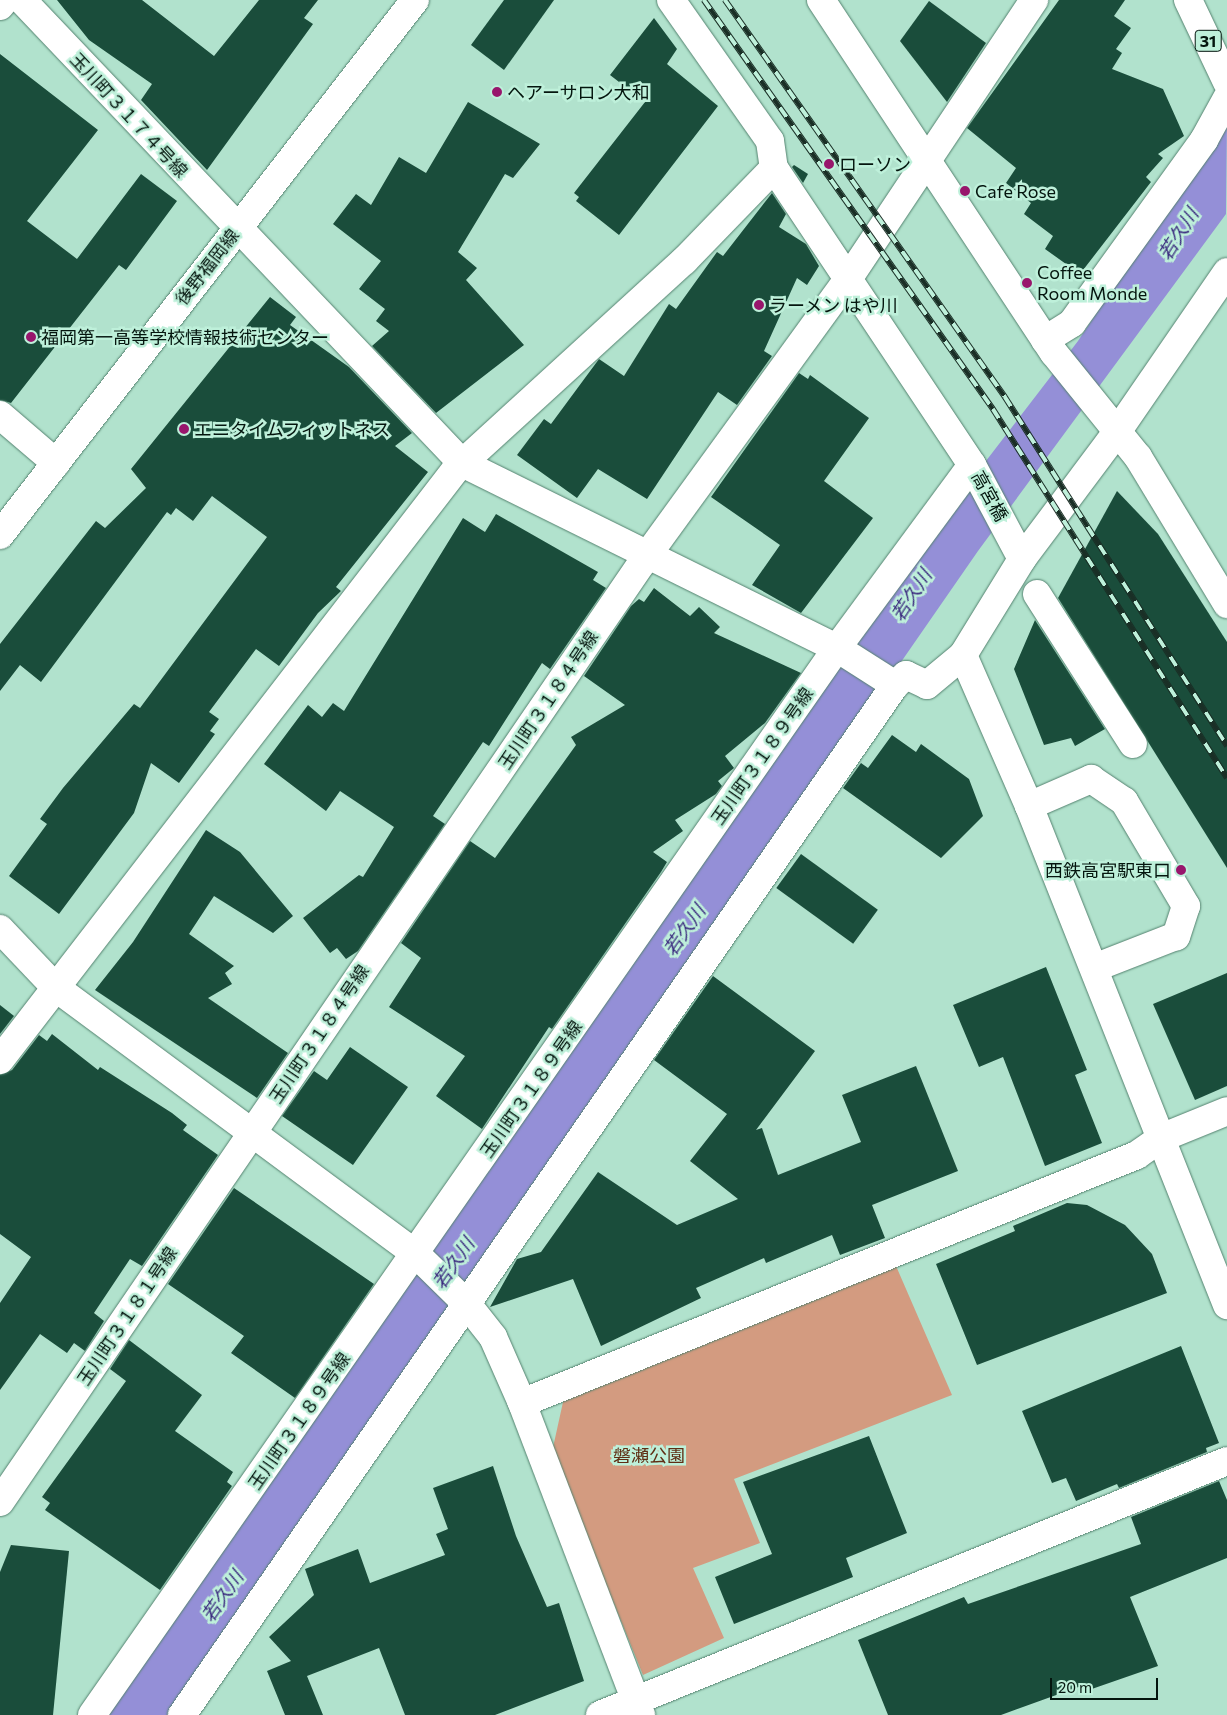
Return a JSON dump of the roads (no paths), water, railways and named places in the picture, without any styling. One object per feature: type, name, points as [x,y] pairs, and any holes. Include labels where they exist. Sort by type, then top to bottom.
[{"type":"street","points":[[0,6],[5,0]]},
{"type":"street","name":"玉川町３１７４号線","points":[[22,0],[239,226],[462,463]]},
{"type":"street","name":"後野福岡線","points":[[0,535],[415,0]]},
{"type":"street","points":[[0,1060],[462,463],[684,261],[774,168],[770,140],[670,0]]},
{"type":"street","points":[[821,0],[925,161],[1050,347],[1095,408],[1138,458],[1226,599]]},
{"type":"street","name":"玉川町３１８４号線","points":[[254,1130],[648,556],[850,276],[1034,0]]},
{"type":"street","name":"31","points":[[1188,0],[1227,82]]},
{"type":"street","points":[[1050,347],[1072,323],[1204,140],[1227,98]]},
{"type":"street","name":"高宮橋","points":[[774,168],[850,276],[972,465],[1022,559]]},
{"type":"street","points":[[182,1715],[464,1300],[895,685],[906,675],[927,685],[963,655],[1022,559],[1117,432],[1227,272]]},
{"type":"street","points":[[0,416],[56,463]]},
{"type":"street","points":[[462,463],[837,648],[895,685]]},
{"type":"street","name":"玉川町３１８９号線","points":[[92,1715],[416,1254],[837,648],[972,465]]},
{"type":"street","points":[[1037,594],[1132,744]]},
{"type":"street","points":[[963,655],[1029,806],[1227,1305]]},
{"type":"street","points":[[1029,806],[1091,779],[1124,801],[1186,906],[1176,936],[1094,968]]},
{"type":"street","points":[[0,929],[55,987],[254,1130],[416,1254],[464,1300],[493,1337],[522,1403],[638,1708]]},
{"type":"street","points":[[522,1403],[1137,1155],[1161,1138],[1227,1112]]},
{"type":"street","name":"玉川町３１８１号線","points":[[0,1502],[254,1130]]},
{"type":"street","points":[[600,1715],[638,1708],[1227,1461]]},
{"type":"water","name":"若久川","points":[[1227,116],[1226,214],[978,551],[171,1715],[105,1715],[956,500],[1078,341]]},
{"type":"railway","points":[[704,0],[993,409],[1227,778]]},
{"type":"railway","points":[[725,0],[1005,397],[1227,746]]},
{"type":"place","name":"ヘアーサロン大和","points":[[497,92]]},
{"type":"place","name":"ローソン","points":[[829,164]]},
{"type":"place","name":"Cafe Rose","points":[[965,191]]},
{"type":"place","name":"Coffee Room Monde","points":[[1027,283]]},
{"type":"place","name":"ラーメン はや川","points":[[759,305]]},
{"type":"place","name":"福岡第一高等学校情報技術センター","points":[[31,337]]},
{"type":"place","name":"エニタイムフィットネス","points":[[184,429]]},
{"type":"place","name":"西鉄高宮駅東口","points":[[1181,870]]},
{"type":"park label","name":"磐瀬公園","points":[[649,1455]]}]
